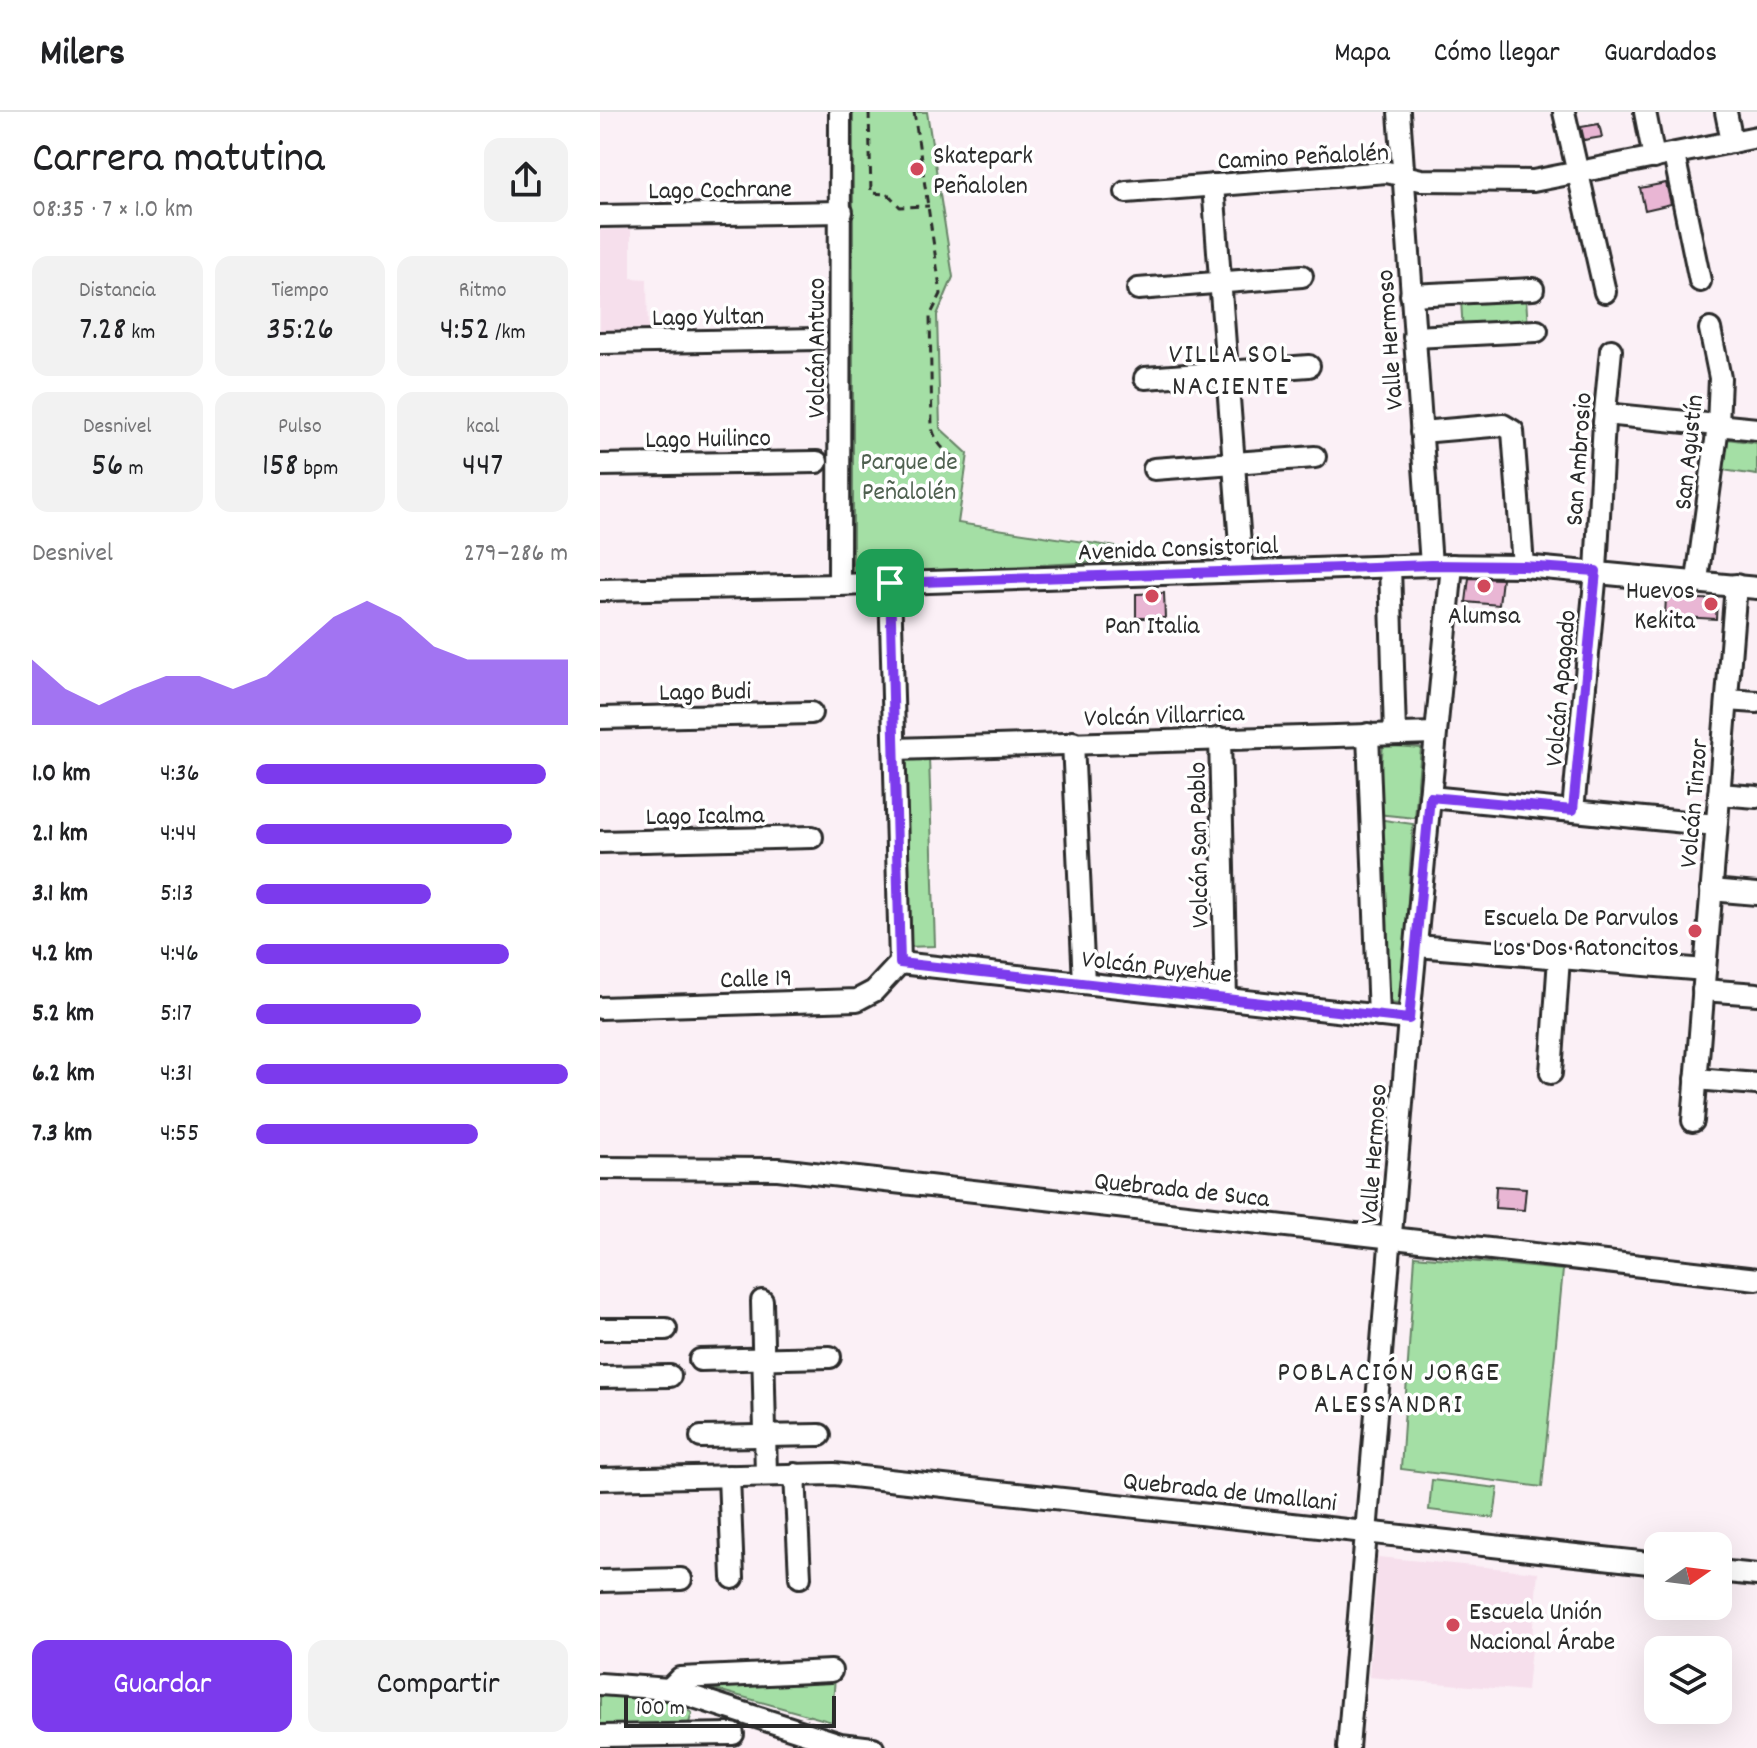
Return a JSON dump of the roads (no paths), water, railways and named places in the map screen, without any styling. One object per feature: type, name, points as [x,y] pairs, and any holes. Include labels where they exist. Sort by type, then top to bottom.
[{"type":"street","name":"Volcán Antuco","points":[[839,585],[840,112]]},
{"type":"street","name":"Valle Hermoso","points":[[1399,112],[1431,565]]},
{"type":"street","points":[[1564,112],[1605,292]]},
{"type":"street","points":[[1645,112],[1664,156],[1700,281]]},
{"type":"street","points":[[1726,112],[1732,142]]},
{"type":"street","name":"Camino Peñalolén","points":[[1126,192],[1387,172],[1421,180],[1521,182],[1757,137]]},
{"type":"street","points":[[1213,185],[1242,571]]},
{"type":"street","name":"Lago Cochrane","points":[[600,216],[842,212]]},
{"type":"street","points":[[1138,289],[1302,276]]},
{"type":"street","points":[[1411,295],[1533,289]]},
{"type":"street","name":"San Agustín","points":[[1697,580],[1718,426],[1720,378],[1710,329]]},
{"type":"street","points":[[1414,337],[1537,331]]},
{"type":"street","name":"Lago Yultan","points":[[600,343],[817,339]]},
{"type":"street","name":"San Ambrosio","points":[[1596,571],[1611,350]]},
{"type":"street","points":[[1145,378],[1309,366]]},
{"type":"street","points":[[1605,414],[1757,429]]},
{"type":"street","points":[[1421,432],[1503,425],[1513,431],[1523,566]]},
{"type":"street","points":[[1154,469],[1315,457]]},
{"type":"street","name":"Lago Huilinco","points":[[600,465],[817,462]]},
{"type":"street","name":"Avenida Consistorial","points":[[600,590],[1431,565],[1596,571],[1757,588]]},
{"type":"street","name":"Valle Hermoso","points":[[1348,1748],[1409,1019],[1452,565]]},
{"type":"street","points":[[1390,566],[1395,734]]},
{"type":"street","name":"Volcán Apagado","points":[[1573,810],[1596,571]]},
{"type":"street","points":[[890,583],[900,963]]},
{"type":"street","name":"Volcán Tinzor","points":[[1693,1121],[1736,585]]},
{"type":"street","points":[[1727,700],[1757,702]]},
{"type":"street","name":"Lago Budi","points":[[600,718],[811,713]]},
{"type":"street","name":"Volcán Villarrica","points":[[895,749],[1435,733]]},
{"type":"street","points":[[1368,734],[1379,1016]]},
{"type":"street","name":"Volcán San Pablo","points":[[1220,738],[1226,999]]},
{"type":"street","points":[[1073,742],[1084,983]]},
{"type":"street","points":[[1719,794],[1757,797]]},
{"type":"street","points":[[1430,797],[1716,825]]},
{"type":"street","name":"Lago Icalma","points":[[600,842],[812,837]]},
{"type":"street","points":[[1711,890],[1757,894]]},
{"type":"street","points":[[1417,946],[1559,958],[1704,980],[1757,994]]},
{"type":"street","points":[[1551,1073],[1559,958]]},
{"type":"street","name":"Volcán Puyehue","points":[[900,963],[1409,1019]]},
{"type":"street","name":"Calle 19","points":[[600,1008],[857,1000],[874,991],[900,963]]},
{"type":"street","points":[[1696,1079],[1757,1084]]},
{"type":"street","name":"Quebrada de Suca","points":[[600,1168],[778,1169],[1757,1279]]},
{"type":"street","points":[[762,1301],[766,1475]]},
{"type":"street","points":[[600,1329],[666,1329]]},
{"type":"street","points":[[700,1360],[830,1357]]},
{"type":"street","points":[[600,1377],[670,1376]]},
{"type":"street","points":[[701,1437],[820,1435]]},
{"type":"street","points":[[795,1474],[800,1577]]},
{"type":"street","name":"Quebrada de Umallani","points":[[600,1479],[834,1474],[1644,1562]]},
{"type":"street","points":[[729,1476],[733,1578]]},
{"type":"street","points":[[1732,1572],[1757,1575]]},
{"type":"street","points":[[600,1581],[681,1579]]},
{"type":"street","points":[[669,1689],[680,1678],[831,1671]]},
{"type":"street","points":[[600,1684],[669,1689],[840,1744],[873,1748]]},
{"type":"street","points":[[702,1701],[702,1735]]},
{"type":"street","points":[[600,1736],[733,1734]]},
{"type":"place","name":"Skatepark Peñalolen","points":[[917,169]]},
{"type":"place","name":"Alumsa","points":[[1484,586]]},
{"type":"place","name":"Pan Italia","points":[[1152,596]]},
{"type":"place","name":"Huevos Kekita","points":[[1711,604]]},
{"type":"place","name":"Escuela De Parvulos Los Dos Ratoncitos","points":[[1695,931]]},
{"type":"place","name":"Escuela Unión Nacional Árabe","points":[[1453,1625]]},
{"type":"district","name":"VILLA SOL NACIENTE","points":[[1231,368]]},
{"type":"district","name":"POBLACIÓN JORGE ALESSANDRI","points":[[1389,1386]]},
{"type":"park label","name":"Parque de Peñalolén","points":[[909,475]]}]
